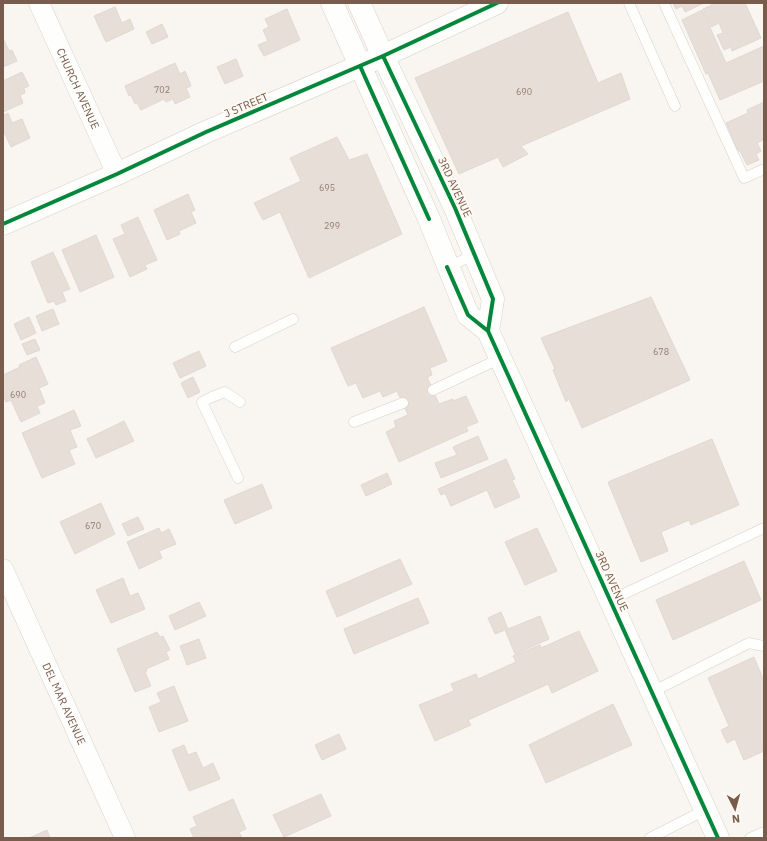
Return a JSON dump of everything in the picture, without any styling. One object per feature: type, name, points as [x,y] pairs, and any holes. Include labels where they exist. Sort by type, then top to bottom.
[{"type":"main road","name":"3RD AVENUE","points":[[332,3],[429,219],[447,267],[468,315],[488,331],[501,358],[718,838]]},
{"type":"main road","name":"3RD AVENUE","points":[[359,3],[456,208],[493,299],[488,331]]},
{"type":"main road","name":"J STREET","points":[[3,224],[117,174],[206,132],[383,56],[497,3]]},
{"type":"street","name":"CHURCH AVENUE","points":[[39,3],[117,174]]},
{"type":"street","name":"DEL MAR AVENUE","points":[[3,569],[125,838]]},
{"type":"lane","points":[[629,3],[675,106]]},
{"type":"lane","points":[[664,3],[744,178],[764,169]]},
{"type":"lane","points":[[447,267],[475,255]]},
{"type":"lane","points":[[234,347],[293,319]]},
{"type":"lane","points":[[433,390],[501,358]]},
{"type":"lane","points":[[238,478],[202,402],[225,392],[240,402]]},
{"type":"lane","points":[[354,422],[403,403]]},
{"type":"lane","points":[[610,600],[764,528]]},
{"type":"lane","points":[[652,692],[749,643],[764,646]]},
{"type":"lane","points":[[650,838],[705,810]]},
{"type":"lane","points":[[750,838],[764,832]]},
{"type":"building","points":[[673,3],[704,3],[685,12],[682,6],[676,9]]},
{"type":"building","points":[[711,3],[745,3],[761,38],[732,51],[731,47],[724,50],[717,35],[723,33],[719,23],[711,27],[703,9],[712,5]]},
{"type":"building","points":[[115,7],[122,23],[130,19],[134,29],[106,42],[94,16]]},
{"type":"building","points":[[287,9],[300,40],[264,56],[258,45],[268,41],[263,30],[269,27],[265,19]]},
{"type":"building","points":[[702,10],[726,63],[764,46],[764,81],[720,100],[708,73],[706,74],[682,20]]},
{"type":"building","points":[[568,12],[598,83],[621,73],[630,99],[521,146],[528,154],[503,167],[498,157],[459,174],[415,78]]},
{"type":"building","points":[[162,24],[168,37],[152,44],[146,32]]},
{"type":"building","points":[[3,38],[9,51],[12,50],[17,61],[3,67]]},
{"type":"building","points":[[236,59],[243,76],[225,84],[217,67]]},
{"type":"building","points":[[175,63],[180,74],[185,71],[191,86],[186,88],[190,97],[175,104],[173,99],[166,102],[164,99],[141,110],[137,103],[135,104],[131,95],[129,96],[125,86]]},
{"type":"building","points":[[22,72],[29,86],[24,88],[25,93],[20,95],[23,103],[3,112],[3,81]]},
{"type":"building","points":[[764,102],[764,136],[762,137],[763,140],[757,143],[761,151],[756,154],[759,160],[747,165],[740,151],[738,151],[726,123],[748,113],[747,110]]},
{"type":"building","points":[[8,113],[12,123],[22,119],[30,138],[11,147],[3,130],[3,116]]},
{"type":"building","points":[[337,137],[349,160],[367,154],[402,234],[309,278],[280,212],[263,220],[254,203],[301,181],[290,158]]},
{"type":"building","points":[[188,194],[195,210],[191,212],[196,223],[179,231],[180,234],[167,240],[154,210]]},
{"type":"building","points":[[138,217],[157,260],[145,265],[147,269],[130,277],[113,239],[125,234],[121,225]]},
{"type":"building","points":[[96,235],[114,277],[80,292],[62,250]]},
{"type":"building","points":[[53,252],[70,289],[62,292],[66,301],[56,305],[54,301],[48,303],[31,262]]},
{"type":"building","points":[[651,297],[690,380],[582,428],[569,399],[566,402],[553,370],[555,369],[541,338]]},
{"type":"building","points":[[424,307],[447,361],[430,368],[432,375],[427,377],[439,404],[466,396],[478,422],[466,427],[468,431],[399,462],[386,432],[396,427],[394,421],[408,415],[397,391],[383,397],[380,391],[363,398],[356,383],[348,386],[331,348]]},
{"type":"building","points":[[53,309],[59,324],[42,331],[36,316]]},
{"type":"building","points":[[29,317],[36,333],[21,340],[14,324]]},
{"type":"building","points":[[35,339],[40,350],[27,355],[22,344]]},
{"type":"building","points":[[199,351],[206,366],[180,378],[173,363]]},
{"type":"building","points":[[36,357],[48,384],[39,388],[45,403],[37,406],[40,413],[21,422],[11,400],[6,402],[3,396],[3,375]]},
{"type":"building","points":[[193,377],[200,392],[188,398],[181,383]]},
{"type":"building","points":[[74,410],[81,426],[70,430],[77,447],[69,450],[75,464],[42,478],[22,433]]},
{"type":"building","points":[[124,421],[134,441],[96,458],[87,439]]},
{"type":"building","points":[[478,436],[488,459],[441,478],[435,463],[457,455],[453,447]]},
{"type":"building","points":[[712,439],[739,505],[691,525],[689,520],[661,532],[668,551],[641,562],[608,482]]},
{"type":"building","points":[[506,459],[515,479],[512,480],[520,497],[495,508],[487,490],[451,506],[445,493],[441,495],[438,489]]},
{"type":"building","points":[[387,473],[392,484],[366,496],[361,485]]},
{"type":"building","points":[[262,484],[272,508],[235,524],[224,500]]},
{"type":"building","points":[[101,503],[115,534],[75,554],[60,522]]},
{"type":"building","points":[[138,517],[144,529],[128,536],[122,524]]},
{"type":"building","points":[[159,528],[161,533],[169,529],[176,544],[159,551],[162,558],[139,569],[127,542]]},
{"type":"building","points":[[537,528],[557,571],[525,585],[505,542]]},
{"type":"building","points":[[400,559],[412,584],[337,617],[326,591]]},
{"type":"building","points":[[744,561],[761,600],[673,640],[656,600]]},
{"type":"building","points":[[123,578],[130,596],[138,593],[145,609],[111,623],[96,590]]},
{"type":"building","points":[[418,598],[429,623],[354,654],[344,629]]},
{"type":"building","points":[[199,602],[206,616],[175,630],[169,616]]},
{"type":"building","points":[[501,612],[508,629],[540,616],[549,639],[515,654],[505,630],[495,634],[488,618]]},
{"type":"building","points":[[579,631],[598,671],[552,693],[548,684],[468,720],[471,725],[435,741],[419,705],[454,691],[451,684],[476,674],[478,679],[516,662],[513,656],[540,645],[541,648]]},
{"type":"building","points":[[157,632],[160,637],[163,636],[170,650],[166,652],[169,659],[146,669],[147,671],[145,672],[151,686],[135,692],[117,649]]},
{"type":"building","points":[[199,639],[206,658],[187,665],[180,646]]},
{"type":"building","points":[[754,657],[764,681],[764,751],[744,760],[735,739],[727,743],[721,730],[729,726],[708,678]]},
{"type":"building","points":[[174,686],[188,721],[159,732],[149,707],[161,702],[157,693]]},
{"type":"building","points":[[613,704],[632,745],[546,783],[529,745]]},
{"type":"building","points":[[339,734],[346,749],[322,760],[315,745]]},
{"type":"building","points":[[184,745],[188,755],[196,752],[203,768],[213,763],[220,779],[189,791],[172,750]]},
{"type":"building","points":[[321,794],[331,816],[284,837],[273,815]]},
{"type":"building","points":[[233,799],[246,829],[239,832],[242,838],[194,838],[190,829],[197,826],[193,817]]},
{"type":"building","points":[[47,830],[50,838],[29,838]]},
{"type":"cycle path","points":[[3,224],[117,174],[206,132],[383,56],[497,3]]},
{"type":"cycle path","points":[[383,56],[455,208],[493,299],[488,331]]},
{"type":"cycle path","points":[[360,66],[429,219]]},
{"type":"cycle path","points":[[447,267],[468,315],[488,331],[718,838]]}]
